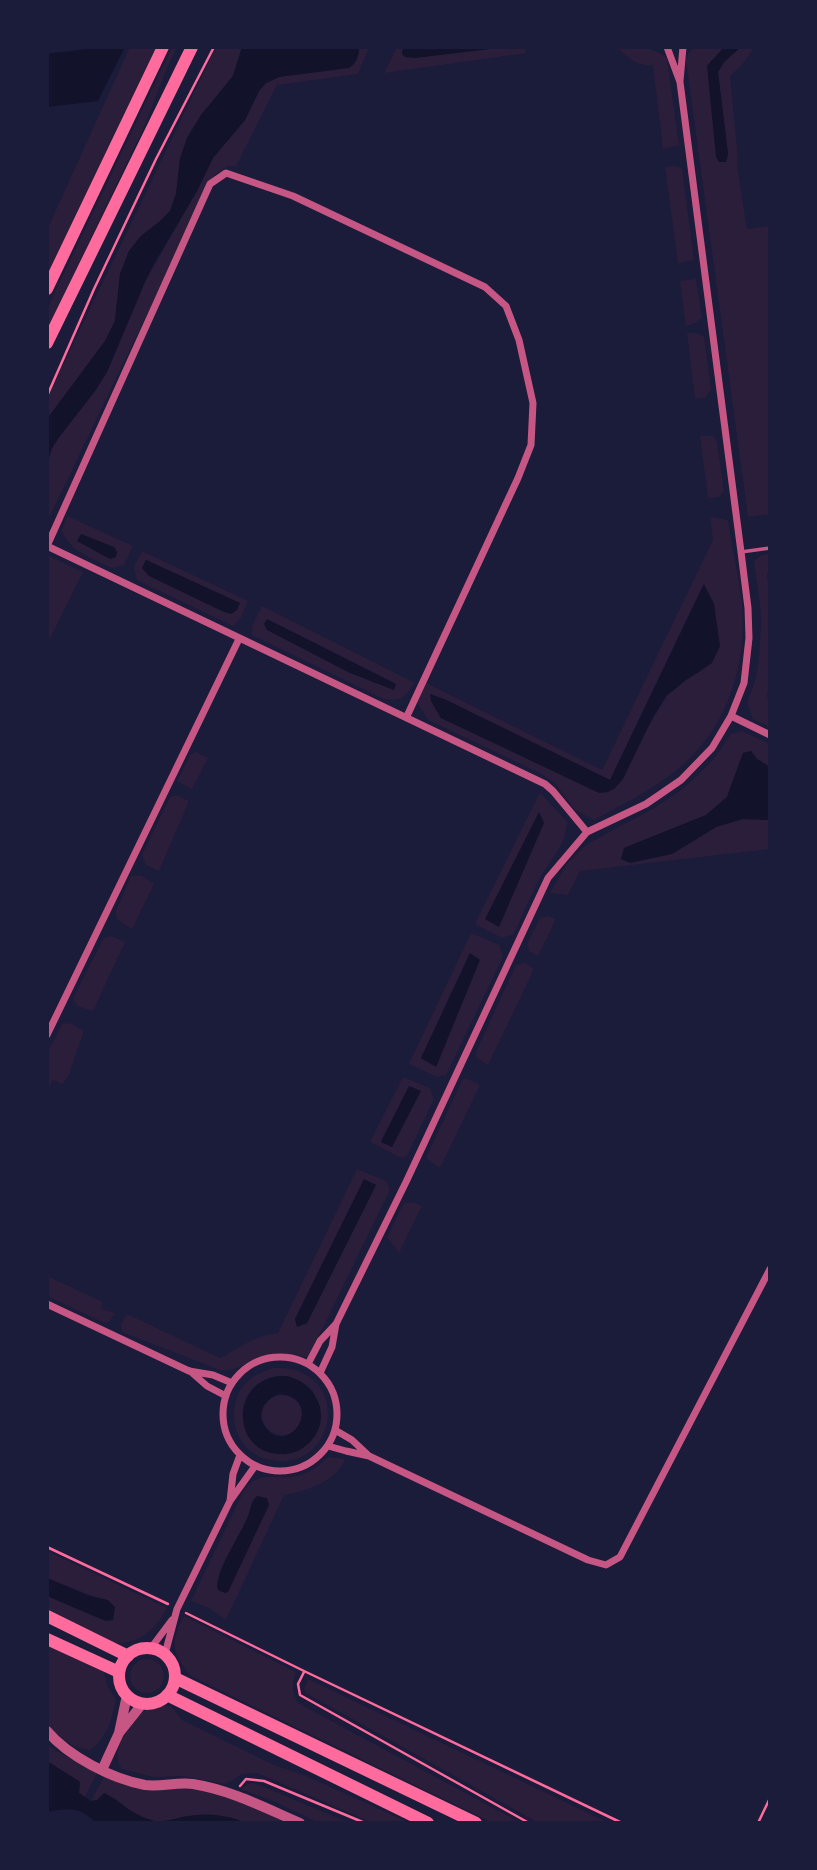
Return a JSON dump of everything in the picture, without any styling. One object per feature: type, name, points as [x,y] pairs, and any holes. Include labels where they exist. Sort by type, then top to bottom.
[{"type":"main road","points":[[47,289],[163,47]]},
{"type":"main road","points":[[47,343],[192,47]]},
{"type":"main road","points":[[47,1616],[128,1656]]},
{"type":"main road","points":[[47,1639],[119,1672]]},
{"type":"main road","points":[[151,1648],[165,1654],[171,1661],[174,1669],[172,1687],[167,1695],[152,1703],[134,1701],[127,1695],[119,1672],[122,1663],[134,1651],[151,1648]]},
{"type":"main road","points":[[174,1678],[477,1823]]},
{"type":"main road","points":[[167,1695],[428,1823]]},
{"type":"street","points":[[667,47],[680,82]]},
{"type":"street","points":[[320,1373],[332,1347],[336,1324],[406,1182],[548,878],[587,832],[646,804],[681,780],[712,748],[732,716],[744,683],[749,638],[748,608],[680,82],[683,47]]},
{"type":"street","points":[[407,716],[531,445],[533,402],[519,340],[506,306],[485,287],[293,196],[226,173],[210,184],[47,545],[545,784],[587,832]]},
{"type":"street","points":[[47,1035],[239,639]]},
{"type":"street","points":[[732,716],[770,735]]},
{"type":"street","points":[[328,1446],[369,1456],[588,1560],[606,1565],[620,1557],[770,1269]]},
{"type":"street","points":[[47,1304],[190,1371],[213,1375],[232,1383]]},
{"type":"street","points":[[308,1364],[320,1341],[336,1324]]},
{"type":"street","points":[[275,1357],[292,1358],[308,1364],[320,1373],[330,1385],[337,1415],[335,1430],[328,1446],[317,1458],[288,1471],[271,1471],[256,1466],[240,1455],[230,1442],[223,1412],[232,1383],[258,1362],[275,1357]]},
{"type":"street","points":[[190,1371],[207,1386],[226,1396]]},
{"type":"street","points":[[335,1430],[352,1440],[369,1456]]},
{"type":"street","points":[[230,1501],[233,1474],[240,1455]]},
{"type":"street","points":[[165,1654],[177,1609],[230,1501],[256,1466]]},
{"type":"street","points":[[151,1648],[173,1620]]},
{"type":"street","points":[[102,1770],[119,1733],[127,1695]]},
{"type":"street","points":[[119,1733],[143,1703]]},
{"type":"street","points":[[47,1731],[57,1742],[118,1777],[146,1785],[191,1784],[232,1793],[299,1823]]},
{"type":"lane","points":[[741,552],[770,548]]},
{"type":"path","points":[[47,396],[156,159],[214,47]]},
{"type":"path","points":[[47,1547],[622,1823]]},
{"type":"path","points":[[304,1671],[298,1684],[300,1695],[529,1823]]},
{"type":"path","points":[[232,1793],[246,1779],[264,1781],[365,1823]]},
{"type":"path","points":[[758,1823],[770,1798]]},
{"type":"shaded area","points":[[125,47],[98,101],[47,107],[47,54]]},
{"type":"shaded area","points":[[130,47],[156,47],[47,276],[47,230]]},
{"type":"shaded area","points":[[172,47],[177,47],[145,125],[47,330],[47,309]]},
{"type":"shaded area","points":[[216,47],[242,47],[233,76],[201,115],[187,138],[170,211],[141,236],[129,251],[120,274],[115,321],[105,341],[47,419],[47,398]]},
{"type":"shaded area","points":[[242,47],[359,47],[359,53],[349,68],[279,77],[266,83],[259,91],[245,120],[213,158],[197,191],[152,267],[107,372],[52,448],[47,464],[47,419],[105,341],[115,321],[120,274],[129,251],[141,236],[170,211],[187,138],[201,115],[233,76]]},
{"type":"shaded area","points":[[359,47],[369,47],[358,74],[277,85],[236,166],[228,166],[214,175],[47,522],[47,464],[52,448],[107,372],[145,282],[213,158],[245,120],[259,91],[266,83],[359,53]]},
{"type":"shaded area","points":[[397,47],[403,47],[402,54],[406,57],[507,47],[524,47],[526,53],[384,73]]},
{"type":"shaded area","points":[[403,47],[507,47],[415,58],[405,57],[402,54]]},
{"type":"shaded area","points":[[616,47],[649,49],[667,58],[679,145],[663,149],[653,65],[637,63]]},
{"type":"shaded area","points":[[694,47],[724,47],[710,61],[726,162],[728,154],[718,72],[724,62],[741,47],[755,47],[730,76],[737,166],[747,229],[770,226],[770,514],[748,517],[686,60]]},
{"type":"shaded area","points":[[724,47],[741,47],[724,62],[718,72],[728,154],[726,162],[719,162],[716,157],[707,66]]},
{"type":"shaded area","points":[[665,167],[682,168],[694,260],[678,263]]},
{"type":"shaded area","points":[[696,279],[702,318],[686,326],[680,281]]},
{"type":"shaded area","points":[[687,333],[704,336],[711,389],[705,398],[695,399]]},
{"type":"shaded area","points":[[700,436],[713,436],[717,442],[724,491],[719,497],[708,498]]},
{"type":"shaded area","points":[[67,516],[133,546],[124,565],[112,568],[70,544],[62,530]]},
{"type":"shaded area","points":[[710,517],[728,520],[741,594],[743,626],[738,670],[732,691],[713,730],[684,764],[652,787],[594,820],[575,810],[554,782],[428,720],[417,702],[422,681],[602,770],[713,540]],"holes":[[[703,585],[704,669],[667,696],[608,792],[441,718],[431,701],[444,699],[610,780]]]},
{"type":"shaded area","points":[[81,534],[114,547],[116,557],[110,559],[77,541]]},
{"type":"shaded area","points":[[142,551],[248,601],[241,618],[233,626],[137,580],[134,567]],"holes":[[[146,560],[239,603],[142,568]]]},
{"type":"shaded area","points":[[770,554],[767,575],[770,598],[770,675],[767,697],[770,700],[770,727],[753,719],[747,703],[756,678],[761,623],[754,561],[762,555]]},
{"type":"shaded area","points":[[47,555],[83,572],[47,645]]},
{"type":"shaded area","points":[[146,560],[240,603],[237,610],[231,614],[224,612],[149,576],[142,568]]},
{"type":"shaded area","points":[[704,584],[714,604],[720,646],[712,663],[666,696],[623,779],[608,792],[599,793],[441,718],[431,701],[430,694],[444,699],[610,780]]},
{"type":"shaded area","points":[[262,606],[415,683],[402,697],[395,700],[384,699],[252,635],[252,626]],"holes":[[[268,620],[396,684],[264,624]]]},
{"type":"shaded area","points":[[267,619],[396,684],[394,690],[350,673],[267,630],[264,624]]},
{"type":"shaded area","points":[[742,731],[770,744],[770,767],[751,752],[743,753],[727,797],[706,815],[624,848],[672,854],[716,827],[743,819],[770,820],[770,849],[580,871],[568,895],[550,893],[567,864],[586,845],[656,807],[684,788],[714,759],[731,734]]},
{"type":"shaded area","points":[[751,751],[757,759],[770,767],[770,820],[743,819],[716,827],[672,854],[630,863],[621,859],[624,848],[706,815],[727,797],[743,753]]},
{"type":"shaded area","points":[[196,752],[208,758],[192,789],[177,781],[191,754]]},
{"type":"shaded area","points":[[540,792],[567,822],[566,830],[559,849],[539,880],[514,934],[502,938],[475,924]]},
{"type":"shaded area","points":[[176,795],[189,801],[159,871],[146,865],[142,855],[170,797]]},
{"type":"shaded area","points":[[539,812],[544,823],[499,927],[485,919]]},
{"type":"shaded area","points":[[131,876],[142,876],[154,884],[132,929],[118,920],[115,913]]},
{"type":"shaded area","points":[[548,916],[556,919],[538,956],[529,951],[527,944],[540,918]]},
{"type":"shaded area","points":[[471,933],[499,945],[503,957],[446,1075],[437,1077],[409,1064]],"holes":[[[470,954],[444,1048],[436,1066],[421,1058]]]},
{"type":"shaded area","points":[[112,936],[125,942],[93,1011],[77,1006],[73,998],[104,938]]},
{"type":"shaded area","points":[[470,953],[480,960],[436,1067],[421,1058]]},
{"type":"shaded area","points":[[525,963],[534,969],[488,1065],[476,1058],[477,1050],[516,965]]},
{"type":"shaded area","points":[[70,1023],[84,1031],[68,1077],[62,1084],[53,1080],[47,1089],[47,1054],[62,1024]]},
{"type":"shaded area","points":[[403,1077],[430,1088],[434,1099],[407,1156],[401,1158],[370,1142]],"holes":[[[409,1086],[392,1146],[381,1141]]]},
{"type":"shaded area","points":[[466,1078],[480,1085],[440,1168],[426,1158],[462,1080]]},
{"type":"shaded area","points":[[409,1086],[421,1091],[392,1147],[381,1142]]},
{"type":"shaded area","points":[[357,1169],[386,1181],[390,1190],[308,1358],[273,1354],[239,1367],[220,1370],[122,1332],[121,1324],[127,1314],[220,1358],[255,1339],[278,1333]],"holes":[[[364,1180],[376,1185],[307,1323],[297,1327],[295,1319]]]},
{"type":"shaded area","points":[[364,1179],[376,1185],[307,1323],[297,1327],[295,1319]]},
{"type":"shaded area","points":[[404,1203],[422,1206],[399,1253],[387,1237]]},
{"type":"shaded area","points":[[47,1276],[103,1302],[101,1309],[115,1313],[109,1322],[105,1323],[47,1296]]},
{"type":"shaded area","points":[[274,1368],[294,1370],[315,1381],[324,1394],[328,1409],[327,1424],[321,1439],[311,1451],[297,1459],[271,1460],[253,1453],[240,1439],[234,1422],[235,1403],[243,1387],[261,1372]],"holes":[[[277,1376],[309,1387],[320,1407],[301,1449],[280,1453],[264,1449],[251,1439],[244,1426],[243,1410],[247,1396],[259,1384]]]},
{"type":"shaded area","points":[[287,1376],[298,1380],[307,1386],[319,1403],[321,1413],[316,1434],[306,1446],[295,1452],[279,1454],[262,1450],[251,1440],[245,1427],[243,1413],[247,1399],[255,1386],[269,1378]],"holes":[[[279,1394],[293,1398],[300,1405],[300,1423],[286,1436],[277,1436],[263,1424],[262,1408]]]},
{"type":"shaded area","points":[[282,1395],[290,1396],[296,1401],[301,1407],[301,1423],[296,1429],[290,1434],[282,1435],[274,1434],[268,1429],[263,1423],[262,1415],[263,1407],[268,1401],[274,1396]]},
{"type":"shaded area","points":[[328,1457],[345,1459],[341,1467],[328,1479],[310,1488],[284,1495],[226,1620],[209,1608],[191,1601],[244,1490],[264,1477],[304,1474]]},
{"type":"shaded area","points":[[257,1496],[267,1498],[269,1505],[228,1592],[225,1593],[218,1590],[218,1579]]},
{"type":"shaded area","points":[[47,1551],[167,1608],[145,1634],[130,1641],[112,1643],[47,1611],[47,1596],[106,1621],[95,1597],[47,1578]]},
{"type":"shaded area","points":[[47,1578],[87,1595],[108,1600],[115,1607],[113,1620],[106,1621],[47,1596]]},
{"type":"shaded area","points":[[184,1616],[296,1672],[293,1688],[298,1703],[521,1823],[493,1823],[191,1676],[179,1660],[175,1647],[176,1633]]},
{"type":"shaded area","points":[[47,1645],[104,1671],[107,1686],[116,1699],[105,1734],[90,1750],[75,1747],[47,1727]]},
{"type":"shaded area","points":[[147,1659],[159,1664],[164,1676],[159,1688],[147,1693],[135,1688],[130,1676],[135,1664]]},
{"type":"shaded area","points":[[308,1679],[609,1823],[539,1823],[306,1693],[304,1689]]},
{"type":"shaded area","points":[[160,1705],[171,1706],[182,1720],[276,1766],[304,1775],[410,1823],[373,1823],[257,1773],[242,1774],[226,1784],[183,1776],[154,1777],[122,1769],[118,1750],[126,1729],[141,1713]]},
{"type":"shaded area","points":[[47,1744],[97,1773],[85,1797],[79,1793],[80,1782],[47,1761]]},
{"type":"shaded area","points":[[47,1761],[80,1782],[79,1793],[91,1801],[97,1800],[104,1793],[148,1819],[163,1821],[207,1815],[223,1816],[246,1823],[96,1823],[79,1811],[47,1812]]},
{"type":"shaded area","points":[[104,1777],[136,1787],[194,1790],[213,1794],[290,1823],[246,1823],[229,1817],[203,1814],[153,1821],[126,1809],[114,1798],[91,1801]]},
{"type":"shaded area","points":[[254,1783],[350,1823],[319,1823],[241,1789]]}]
